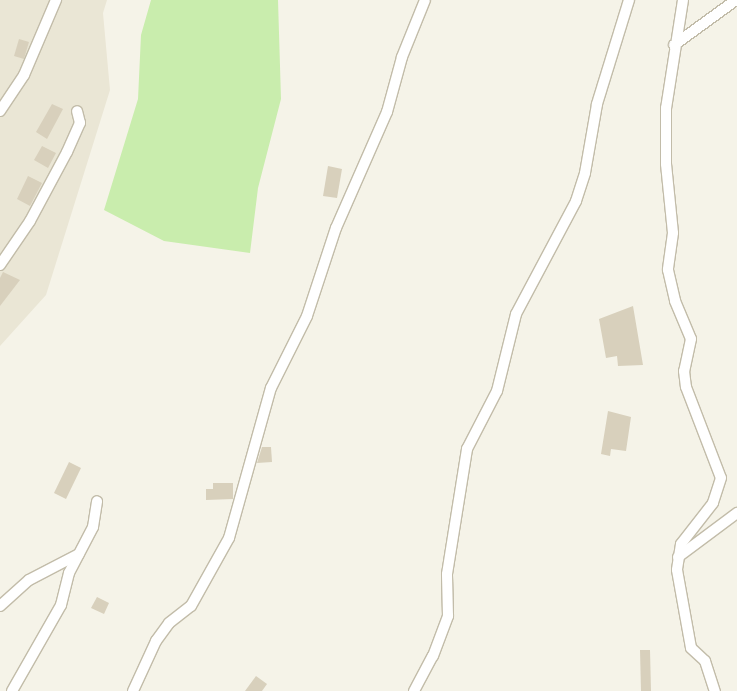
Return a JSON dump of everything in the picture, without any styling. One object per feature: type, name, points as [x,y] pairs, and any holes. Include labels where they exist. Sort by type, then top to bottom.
[{"type":"street","points":[[0,111],[24,75],[56,0]]},
{"type":"street","points":[[133,691],[156,641],[169,623],[191,606],[229,538],[271,388],[307,316],[345,204],[388,112],[402,57],[425,0]]},
{"type":"street","points":[[414,691],[438,645],[448,616],[448,574],[467,449],[496,391],[516,314],[576,201],[585,173],[597,104],[629,0]]},
{"type":"street","points":[[683,0],[674,45],[664,134],[673,233],[668,270],[675,301],[691,338],[684,371],[686,387],[721,478],[713,503],[681,544],[677,570],[691,648],[706,661],[715,691]]},
{"type":"street","points":[[674,45],[736,0]]},
{"type":"street","points":[[0,265],[30,221],[67,152],[80,123],[77,111]]},
{"type":"street","points":[[12,691],[61,605],[69,573],[83,552],[97,516],[98,501]]},
{"type":"street","points":[[678,557],[737,513]]},
{"type":"street","points":[[0,606],[29,580],[83,552]]},
{"type":"shaded area","points":[[0,0],[107,0],[103,13],[110,90],[46,295],[0,346]]},
{"type":"green space","points":[[151,0],[278,0],[281,99],[258,188],[250,253],[164,241],[104,210],[138,99],[141,35]]},
{"type":"building","points":[[19,39],[29,42],[24,59],[14,56]]},
{"type":"building","points":[[52,104],[63,109],[47,139],[36,132]]},
{"type":"building","points":[[42,146],[56,153],[48,168],[34,160]]},
{"type":"building","points":[[328,166],[342,169],[337,198],[323,196]]},
{"type":"building","points":[[28,176],[42,183],[30,206],[17,199]]},
{"type":"building","points":[[3,272],[20,280],[0,306],[0,278]]},
{"type":"building","points":[[633,306],[643,365],[618,366],[617,356],[606,358],[599,319]]},
{"type":"building","points":[[608,411],[631,417],[626,451],[611,449],[610,456],[601,454]]},
{"type":"building","points":[[262,447],[271,447],[272,462],[257,463]]},
{"type":"building","points":[[69,462],[81,468],[66,499],[54,493]]},
{"type":"building","points":[[213,483],[233,483],[233,499],[206,500],[206,489],[213,489]]},
{"type":"building","points":[[97,597],[109,603],[104,614],[91,608]]},
{"type":"building","points":[[640,650],[650,650],[651,691],[641,691]]},
{"type":"building","points":[[256,676],[267,684],[262,691],[245,691]]}]
